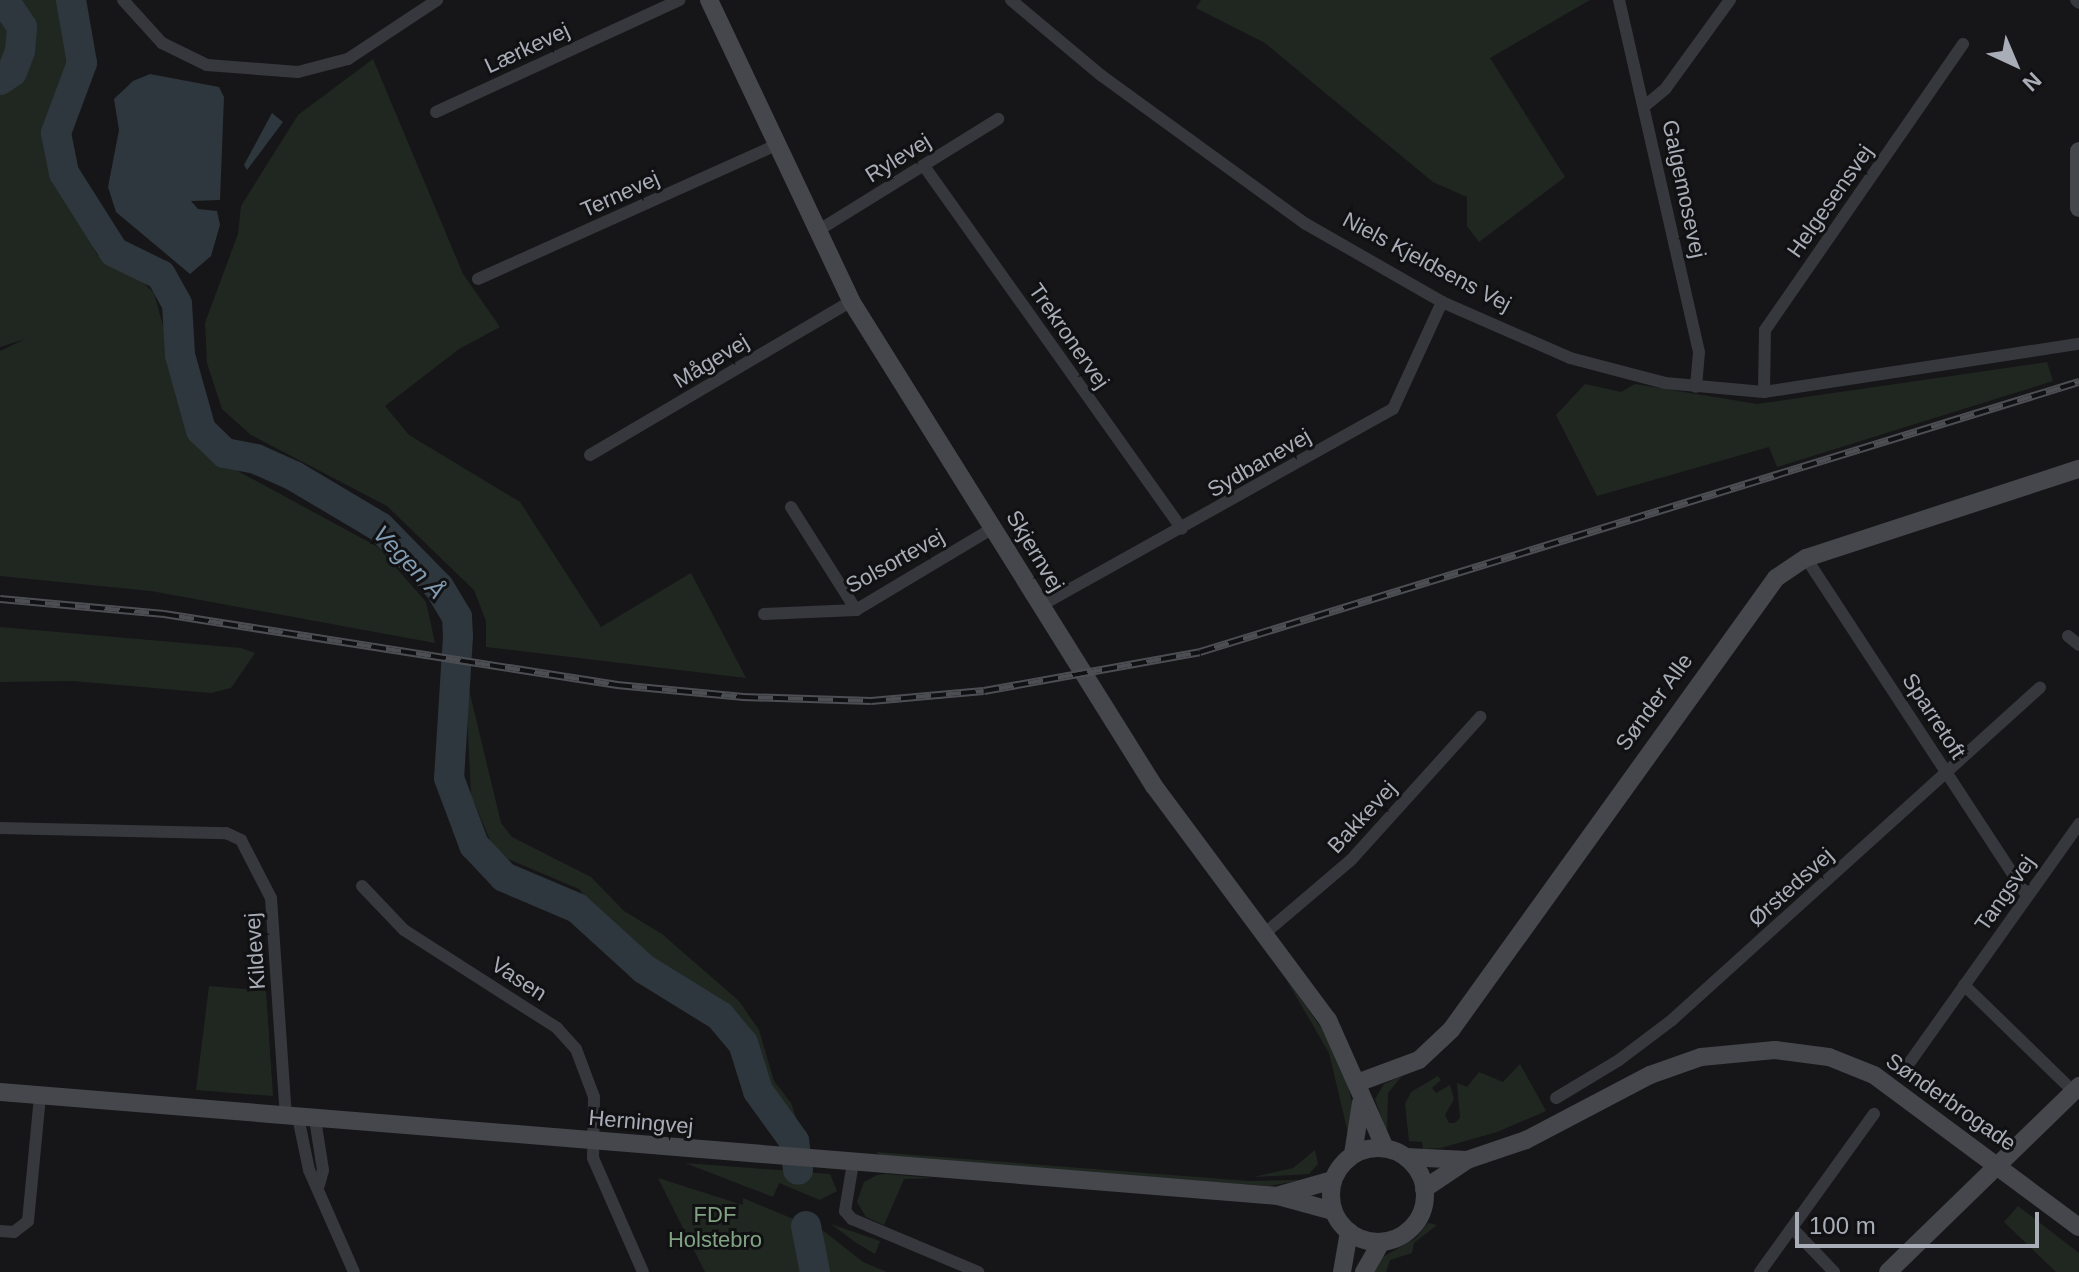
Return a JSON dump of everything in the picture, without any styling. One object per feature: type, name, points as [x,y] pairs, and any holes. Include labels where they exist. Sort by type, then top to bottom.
[{"type":"street","points":[[123,0],[162,43],[207,65],[298,72],[348,59],[437,0]]},
{"type":"street","name":"Lærkevej","points":[[436,112],[679,0]]},
{"type":"street","name":"Skjernvej","points":[[709,0],[851,301],[1154,786],[1328,1020],[1385,1148]]},
{"type":"street","name":"Niels Kjeldsens Vej","points":[[1011,0],[1102,76],[1306,224],[1442,302],[1570,358],[1696,387],[1764,392],[2079,344]]},
{"type":"street","name":"Galgemosevej","points":[[1619,0],[1646,105],[1699,352],[1696,387]]},
{"type":"street","points":[[1646,105],[1666,88],[1730,0]]},
{"type":"street","name":"Helgesensvej","points":[[1764,392],[1765,330],[1963,44]]},
{"type":"street","name":"Rylevej","points":[[819,230],[998,119]]},
{"type":"street","name":"Ternevej","points":[[478,279],[778,144]]},
{"type":"street","points":[[2079,151],[2079,208]]},
{"type":"street","name":"Trekronervej","points":[[924,166],[1182,529]]},
{"type":"street","name":"Mågevej","points":[[590,455],[851,301]]},
{"type":"street","name":"Sydbanevej","points":[[1040,606],[1393,409],[1442,302]]},
{"type":"street","name":"Sønder Alle","points":[[1359,1092],[1419,1060],[1443,1040],[1755,601],[1776,578],[1806,558],[2079,469]]},
{"type":"street","points":[[791,507],[856,610]]},
{"type":"street","name":"Solsortevej","points":[[764,614],[856,610],[993,528]]},
{"type":"street","name":"Sparretoft","points":[[1806,558],[2027,896]]},
{"type":"street","points":[[2068,636],[2079,645]]},
{"type":"street","name":"Ørstedsvej","points":[[1556,1098],[1619,1060],[1672,1020],[2040,688]]},
{"type":"street","name":"Bakkevej","points":[[1264,934],[1351,860],[1480,717]]},
{"type":"street","name":"Tangsvej","points":[[1905,1069],[2079,824]]},
{"type":"street","name":"Kildevej","points":[[0,828],[226,833],[241,840],[271,898],[300,1118],[323,1170],[319,1185],[354,1272]]},
{"type":"street","name":"Vasen","points":[[362,886],[404,930],[557,1028],[576,1049],[594,1097],[595,1142],[600,1175],[643,1272]]},
{"type":"street","points":[[1888,1272],[2076,1089],[1964,985]]},
{"type":"street","name":"Sønderbrogade","points":[[1424,1189],[1467,1160],[1526,1140],[1676,1065],[1725,1052],[1775,1050],[1856,1066],[1999,1165],[2079,1227]]},
{"type":"street","name":"Herningvej","points":[[0,1092],[1278,1196],[1331,1209]]},
{"type":"street","points":[[1357,1150],[1385,1148],[1411,1159],[1424,1189],[1417,1220],[1398,1238],[1381,1242],[1349,1232],[1331,1209],[1335,1175],[1357,1150],[1359,1092]]},
{"type":"street","points":[[0,1231],[14,1232],[28,1221],[40,1096]]},
{"type":"street","points":[[1760,1272],[1874,1114]]},
{"type":"street","name":"Sønderbrogade","points":[[1411,1159],[1467,1160]]},
{"type":"street","points":[[853,1163],[845,1211],[852,1219],[978,1272]]},
{"type":"street","name":"Herningvej","points":[[1278,1196],[1335,1175]]},
{"type":"street","points":[[1792,1228],[1834,1272]]},
{"type":"street","points":[[1342,1272],[1349,1232]]},
{"type":"street","points":[[1364,1272],[1381,1242]]},
{"type":"green space","points":[[16,0],[62,0],[74,58],[46,129],[45,149],[97,255],[136,276],[154,293],[194,438],[221,462],[378,547],[426,602],[435,643],[151,591],[0,576],[0,351],[25,339],[0,347],[0,92],[18,74],[29,38],[25,10]]},
{"type":"green space","points":[[1201,0],[1590,0],[1490,58],[1565,177],[1479,242],[1467,226],[1467,197],[1433,182],[1265,43],[1196,8]]},
{"type":"green space","points":[[0,5],[15,26],[12,58],[0,68]]},
{"type":"green space","points":[[373,59],[463,274],[500,327],[459,349],[385,406],[409,435],[520,502],[601,627],[691,573],[746,678],[486,647],[486,621],[474,590],[387,506],[251,435],[222,409],[207,363],[205,323],[238,234],[241,206],[298,115]]},
{"type":"green space","points":[[2047,362],[2053,381],[1777,467],[1769,447],[1597,496],[1556,415],[1585,384],[1621,392],[1635,384],[1757,404]]},
{"type":"green space","points":[[0,627],[241,648],[255,653],[231,688],[211,693],[73,681],[0,682]]},
{"type":"green space","points":[[465,673],[501,823],[512,837],[591,877],[624,911],[662,934],[739,1001],[759,1030],[774,1081],[791,1103],[805,1143],[764,1081],[751,1035],[725,1005],[642,958],[579,889],[496,854],[471,795]]},
{"type":"green space","points":[[1286,979],[1328,1037],[1348,1085],[1353,1107],[1348,1133],[1329,1053]]},
{"type":"green space","points":[[209,986],[266,991],[273,1096],[196,1090]]},
{"type":"green space","points":[[1520,1064],[1546,1111],[1497,1132],[1441,1148],[1423,1149],[1422,1142],[1409,1141],[1405,1104],[1411,1092],[1438,1076],[1441,1080],[1432,1088],[1436,1093],[1450,1085],[1454,1099],[1445,1115],[1449,1123],[1455,1123],[1460,1118],[1457,1083],[1467,1087],[1479,1072],[1503,1082]]},
{"type":"green space","points":[[1402,1076],[1388,1093],[1387,1134],[1375,1099],[1384,1084]]},
{"type":"green space","points":[[1315,1150],[1318,1164],[1309,1174],[1254,1177],[1293,1168]]},
{"type":"green space","points":[[876,1152],[1249,1181],[1303,1180],[1268,1186],[881,1156]]},
{"type":"green space","points":[[685,1163],[830,1174],[837,1191],[820,1200],[779,1183],[773,1197]]},
{"type":"green space","points":[[877,1175],[934,1178],[904,1179],[884,1225],[866,1217],[857,1202],[864,1182]]},
{"type":"green space","name":"FDF Holstebro","points":[[658,1178],[743,1205],[743,1198],[825,1232],[863,1262],[887,1272],[705,1272]]},
{"type":"green space","points":[[2018,1206],[2079,1253],[2079,1272],[2056,1272],[2004,1222]]},
{"type":"green space","points":[[1428,1223],[1437,1225],[1414,1243],[1412,1253],[1390,1260],[1386,1272],[1373,1272],[1381,1258],[1416,1238]]},
{"type":"green space","points":[[831,1224],[880,1241],[875,1254],[855,1242]]},
{"type":"shaded area","points":[[150,74],[219,87],[224,97],[220,200],[191,201],[198,209],[217,211],[220,225],[211,256],[190,274],[116,212],[108,187],[119,130],[114,99],[133,81]]},
{"type":"shaded area","points":[[272,113],[283,122],[247,170],[244,165]]},
{"type":"waterway","name":"Vegen Å","points":[[0,80],[12,72],[20,51],[22,27],[4,0]]},
{"type":"waterway","name":"Vegen Å","points":[[71,0],[82,63],[56,133],[64,173],[114,252],[161,275],[177,304],[180,355],[201,430],[225,453],[256,459],[294,476],[380,527],[439,587],[457,617],[458,636],[449,778],[474,845],[504,877],[577,908],[644,969],[720,1016],[743,1043],[758,1091],[794,1141],[798,1170]]},
{"type":"waterway","name":"Vegen Å","points":[[806,1226],[815,1272]]},
{"type":"railway","points":[[0,599],[164,614],[617,685],[743,697],[871,701],[984,691],[1200,652],[2079,382]]}]
